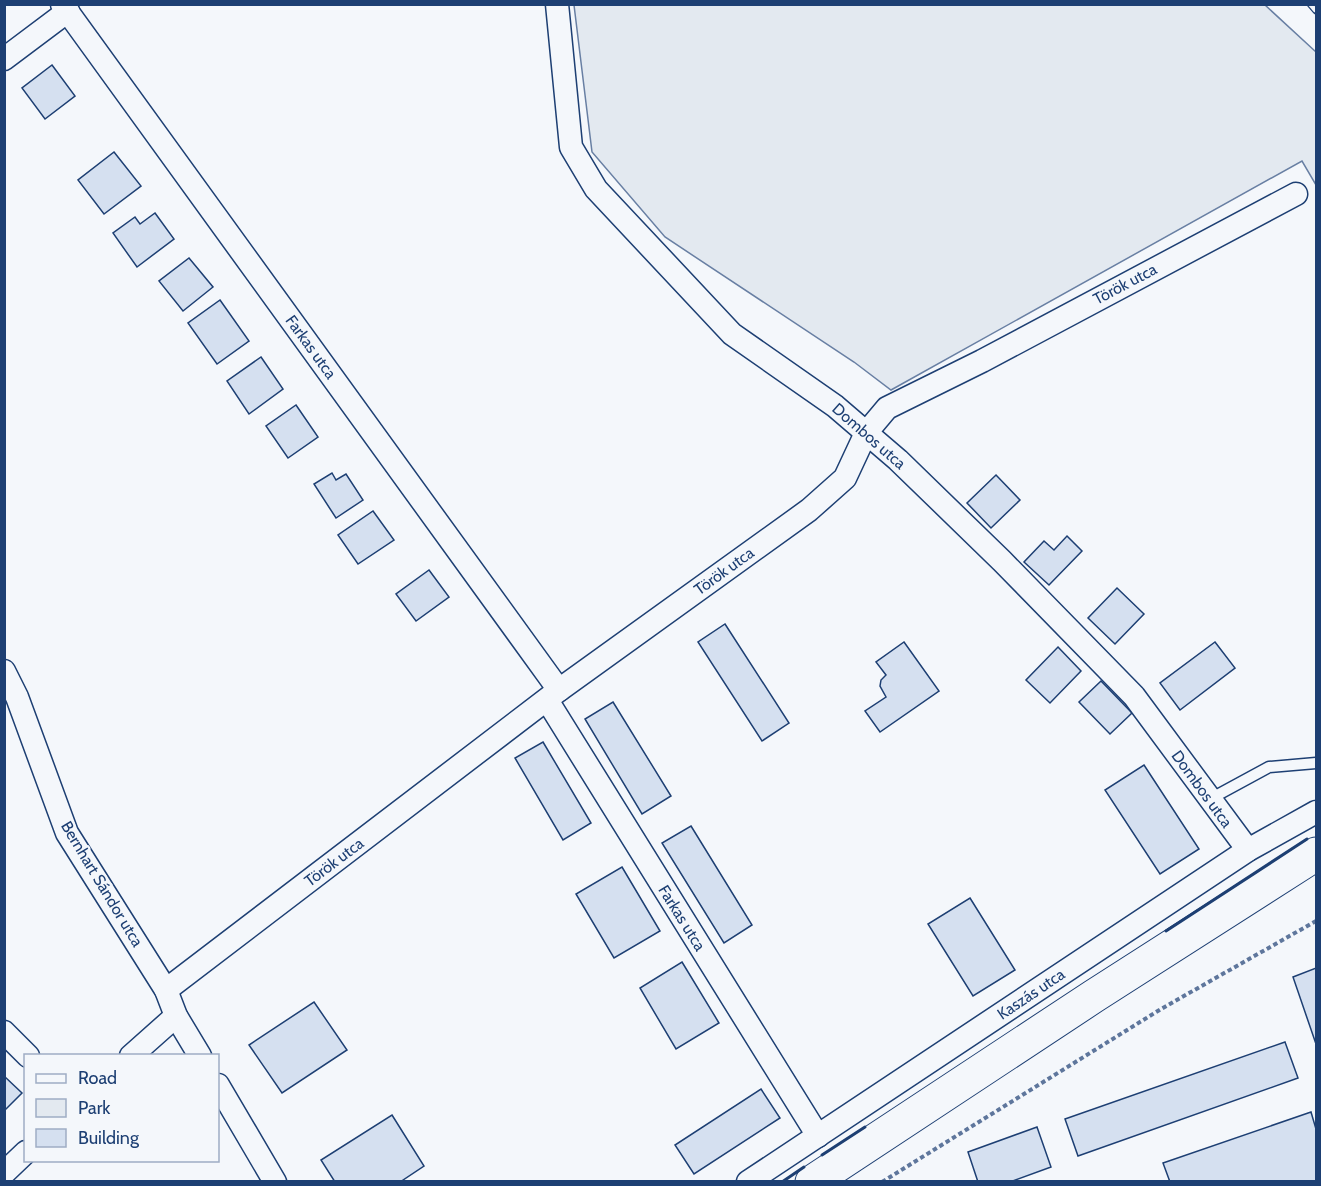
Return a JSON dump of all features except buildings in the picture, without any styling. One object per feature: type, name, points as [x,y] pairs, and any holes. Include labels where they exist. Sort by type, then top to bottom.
[{"type":"main road","points":[[812,1182],[850,1164],[1094,996],[1317,854]]},
{"type":"street","name":"Dombos utca","points":[[556,4],[571,147],[596,189],[732,334],[835,406],[898,460],[1002,561],[1134,696],[1248,850]]},
{"type":"street","points":[[4,59],[65,8]]},
{"type":"street","name":"Farkas utca","points":[[65,8],[553,695],[818,1136]]},
{"type":"street","name":"Török utca","points":[[166,990],[553,695],[809,510],[845,478],[866,433],[887,408],[1296,194]]},
{"type":"street","name":"Bernhart Sándor utca","points":[[4,672],[17,697],[67,833],[166,990],[176,1016],[199,1054]]},
{"type":"street","name":"Kaszás utca","points":[[748,1182],[1248,850],[1317,812]]},
{"type":"street","points":[[132,1054],[176,1016]]},
{"type":"street","points":[[4,1032],[26,1054]]},
{"type":"street","points":[[219,1087],[275,1182]]},
{"type":"street","points":[[4,1173],[24,1154]]},
{"type":"lane","points":[[1210,800],[1269,767],[1317,763]]},
{"type":"path","points":[[882,1182],[1161,1009],[1317,921]]},
{"type":"green space","points":[[574,5],[1265,5],[1316,52],[1316,185],[1302,161],[891,390],[854,362],[665,237],[592,152]]},
{"type":"railway","points":[[1310,4],[1316,11]]},
{"type":"wall","points":[[1166,931],[1307,839]]},
{"type":"wall","points":[[822,1155],[865,1127]]},
{"type":"wall","points":[[782,1182],[804,1167]]}]
